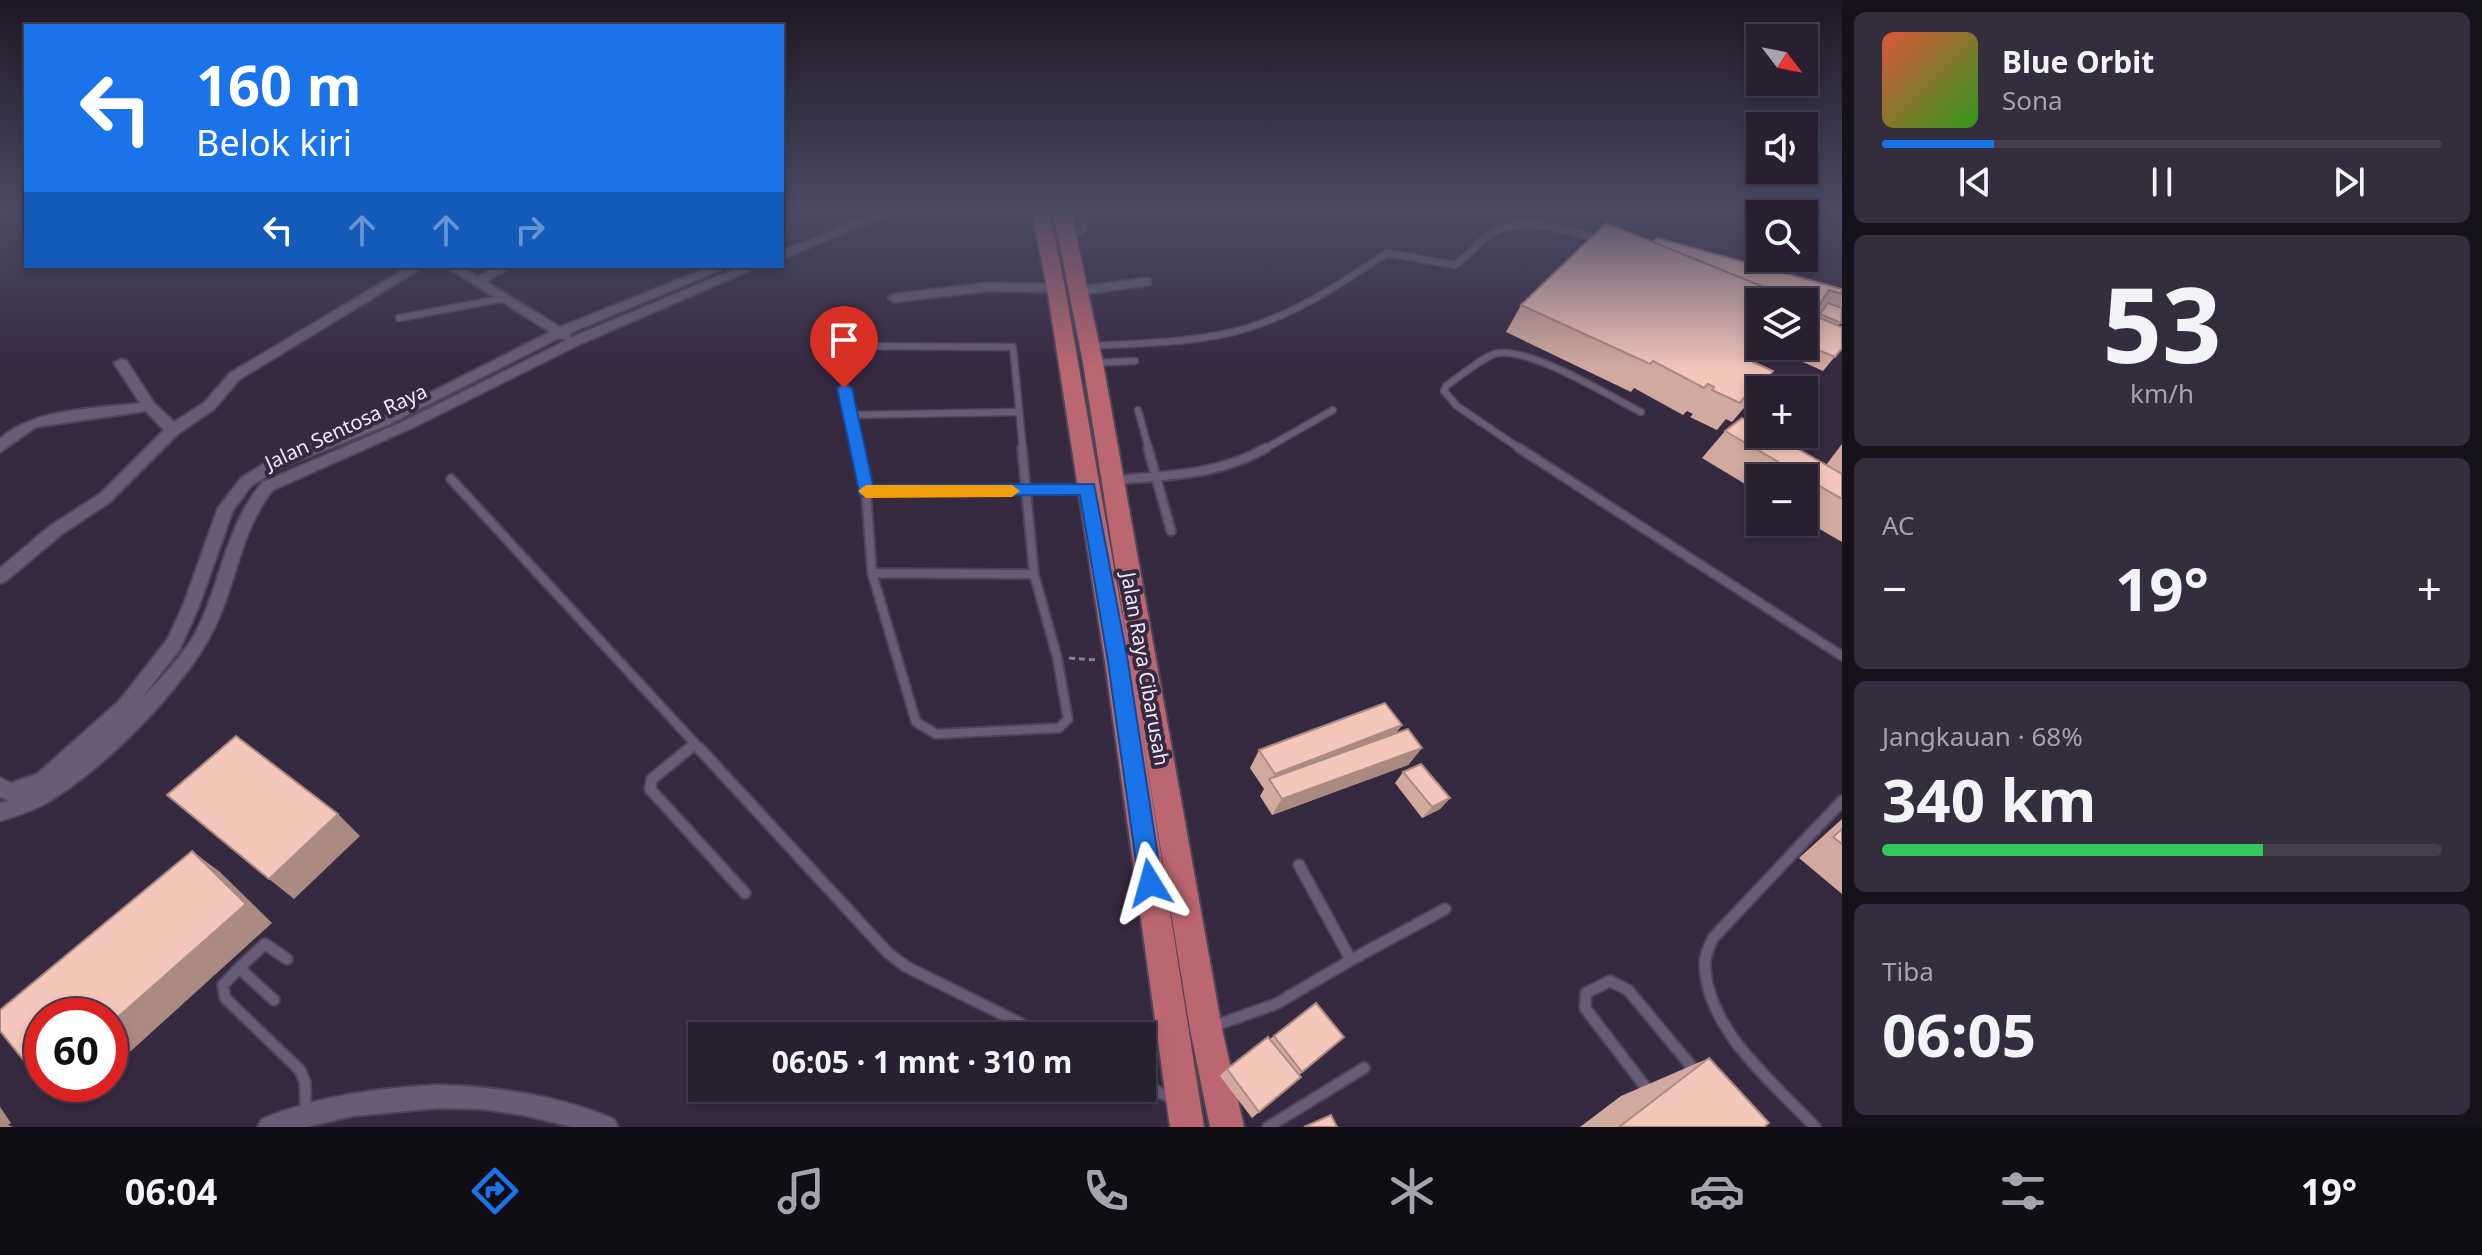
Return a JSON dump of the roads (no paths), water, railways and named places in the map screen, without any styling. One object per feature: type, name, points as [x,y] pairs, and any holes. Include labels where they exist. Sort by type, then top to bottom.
[{"type":"main road","name":"Jalan Raya Cibarusah","points":[[1058,264],[1092,355],[1206,1029],[1227,1127]]},
{"type":"main road","name":"Jalan Raya Cibarusah","points":[[1066,264],[1088,489],[1118,662],[1185,1116]]},
{"type":"street","points":[[0,577],[56,530],[105,498],[173,430],[209,406],[227,383],[254,362],[416,268]]},
{"type":"street","points":[[454,268],[567,337]]},
{"type":"street","points":[[478,282],[502,268]]},
{"type":"street","name":"Jalan Sentosa Raya","points":[[0,787],[9,792],[22,790],[44,780],[125,706],[174,644],[226,508],[246,482],[273,465],[383,422],[721,268]]},
{"type":"street","name":"Jalan Sentosa Raya","points":[[0,812],[21,809],[48,792],[96,754],[166,684],[195,648],[217,602],[253,502],[268,486],[407,425],[567,337],[749,268]]},
{"type":"street","points":[[894,298],[987,287],[1067,290],[1146,282]]},
{"type":"street","points":[[121,363],[149,406],[173,430]]},
{"type":"street","points":[[0,447],[33,423],[149,406]]},
{"type":"street","points":[[270,1127],[404,1097],[486,1096],[575,1115],[606,1127]]},
{"type":"lane","points":[[1092,355],[1233,332],[1297,309],[1370,264]]},
{"type":"lane","points":[[399,318],[506,298]]},
{"type":"lane","points":[[867,346],[1013,347],[1034,574],[1057,657],[1068,719],[1059,728],[936,734],[926,731],[916,722],[872,573],[866,491],[850,415],[839,360],[849,351],[867,346]]},
{"type":"lane","points":[[1641,412],[1531,359],[1504,352],[1496,353],[1446,386],[1444,391],[1457,406],[1555,472],[1842,656]]},
{"type":"lane","points":[[1092,355],[1135,361]]},
{"type":"lane","points":[[1138,410],[1171,531]]},
{"type":"lane","points":[[1113,480],[1215,470],[1240,463],[1333,410]]},
{"type":"lane","points":[[850,415],[1019,412]]},
{"type":"lane","points":[[451,479],[888,953],[905,966],[1018,1022]]},
{"type":"lane","points":[[866,491],[1088,489]]},
{"type":"lane","points":[[872,573],[1034,574]]},
{"type":"lane","points":[[694,745],[652,779],[650,789],[745,893]]},
{"type":"lane","points":[[1815,1127],[1729,1032],[1708,990],[1704,964],[1713,938],[1842,801]]},
{"type":"lane","points":[[1299,865],[1351,960]]},
{"type":"lane","points":[[1206,1029],[1276,1004],[1445,909]]},
{"type":"lane","points":[[287,959],[265,944],[223,985],[222,993],[300,1070],[305,1082],[310,1120]]},
{"type":"lane","points":[[239,968],[274,1000]]},
{"type":"lane","points":[[1658,1103],[1585,1008],[1586,993],[1610,981],[1622,985],[1706,1084]]},
{"type":"lane","points":[[1268,1127],[1364,1068]]},
{"type":"lane","points":[[1156,1094],[1185,1116]]}]
